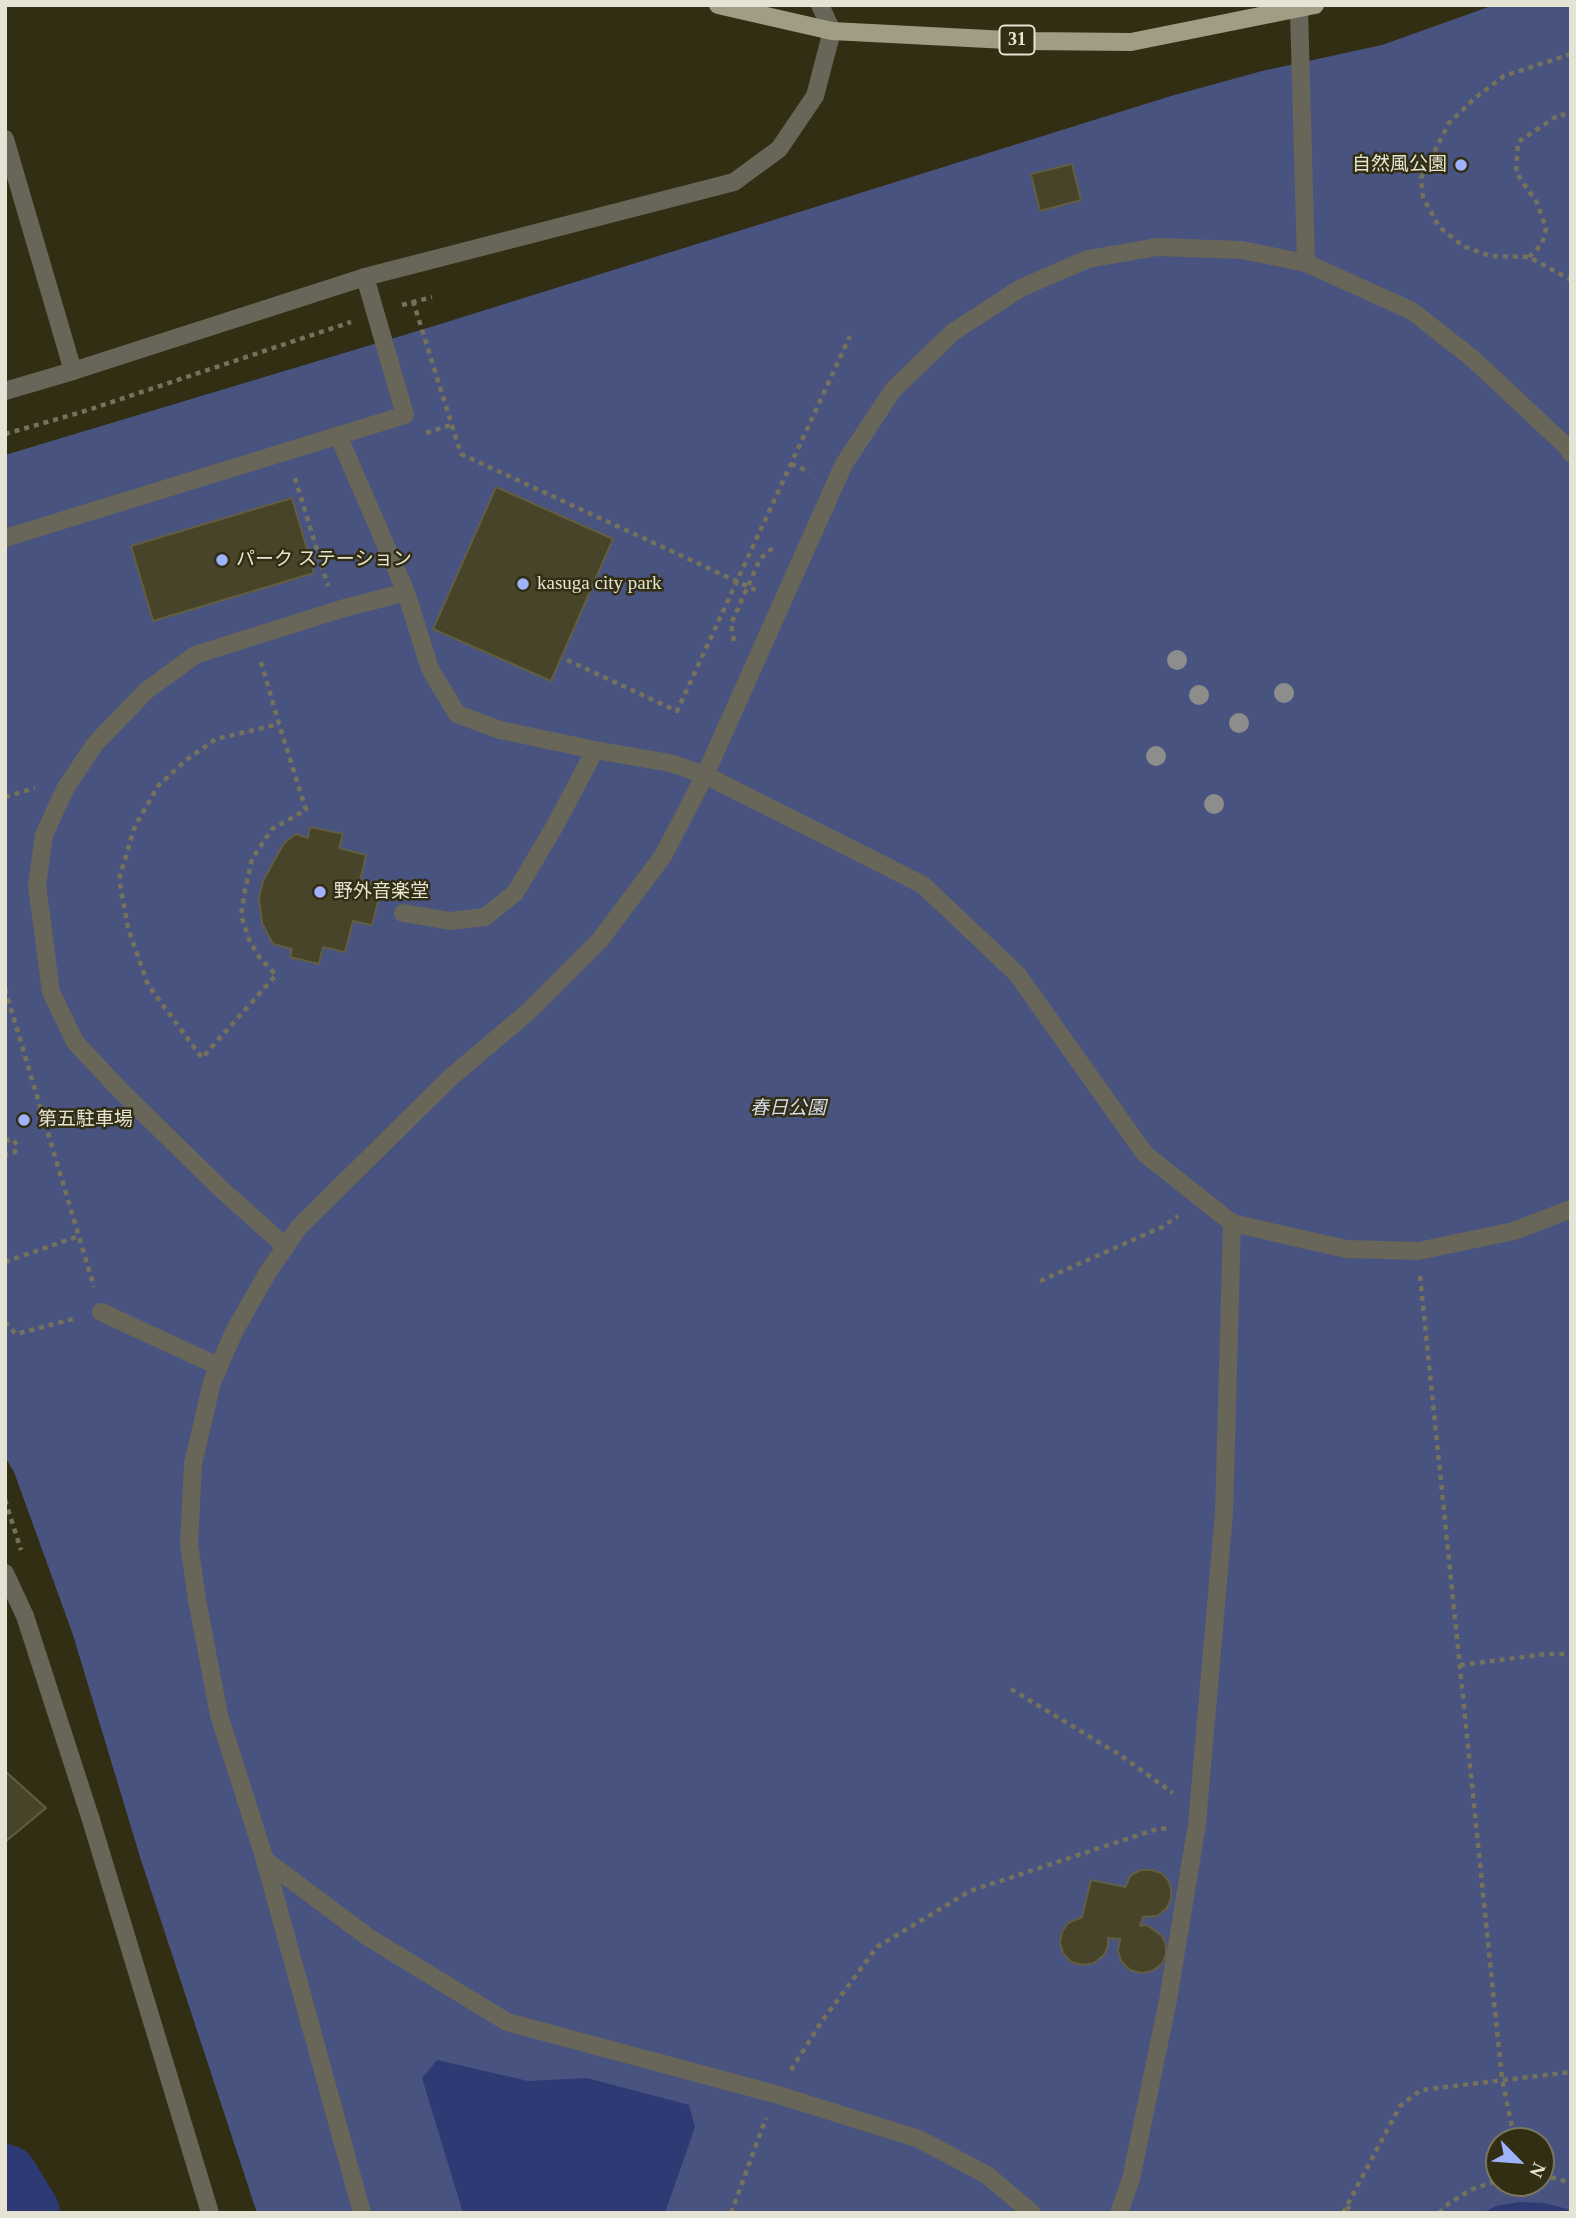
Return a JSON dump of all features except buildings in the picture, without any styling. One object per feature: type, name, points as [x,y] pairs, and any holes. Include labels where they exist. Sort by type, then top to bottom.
[{"type":"main road","name":"31","points":[[718,5],[832,30],[1027,41],[1131,42],[1307,7]]},
{"type":"street","points":[[5,391],[365,277],[734,182],[779,149],[815,96],[832,30],[820,5]]},
{"type":"street","points":[[1306,263],[1307,7]]},
{"type":"street","points":[[5,139],[73,371]]},
{"type":"street","points":[[362,2213],[265,1860],[219,1715],[189,1544],[193,1464],[212,1382],[241,1318],[268,1272],[299,1227],[451,1077],[528,1012],[600,940],[663,856],[705,775],[844,464],[893,390],[953,332],[1021,288],[1088,259],[1157,247],[1242,250],[1306,263],[1412,311],[1472,358],[1571,453]]},
{"type":"street","points":[[5,538],[405,415],[365,277]]},
{"type":"street","points":[[338,435],[406,592],[430,668],[457,714],[500,730],[670,763],[705,775],[923,885],[1017,974],[1145,1154],[1232,1223],[1346,1248],[1418,1251],[1514,1231],[1571,1209]]},
{"type":"street","points":[[286,1247],[220,1188],[75,1042],[51,992],[37,885],[44,835],[65,789],[96,744],[146,691],[195,655],[335,611],[406,592]]},
{"type":"street","points":[[403,913],[450,921],[485,917],[515,893],[595,750]]},
{"type":"street","points":[[1119,2213],[1131,2179],[1168,2000],[1197,1824],[1224,1513],[1232,1223]]},
{"type":"street","points":[[101,1312],[218,1366]]},
{"type":"street","points":[[5,1573],[25,1616],[91,1820],[210,2213]]},
{"type":"street","points":[[265,1860],[368,1937],[507,2022],[775,2094],[919,2139],[987,2175],[1032,2213]]},
{"type":"path","points":[[1571,54],[1504,76],[1475,98],[1449,123],[1421,178],[1423,197],[1438,227],[1463,246],[1490,256],[1529,257],[1571,280]]},
{"type":"path","points":[[1529,257],[1542,244],[1546,228],[1537,203],[1516,172],[1518,142],[1560,114],[1571,117]]},
{"type":"path","points":[[5,434],[82,412],[413,301],[432,297]]},
{"type":"path","points":[[413,301],[461,454],[782,602]]},
{"type":"path","points":[[568,660],[677,712],[850,336]]},
{"type":"path","points":[[294,474],[335,611]]},
{"type":"path","points":[[253,637],[306,810],[272,829],[252,859],[241,915],[250,942],[276,975],[202,1058],[148,985],[128,928],[119,879],[135,826],[158,786],[186,760],[216,739],[279,723]]},
{"type":"path","points":[[5,989],[101,1312],[16,1335],[5,1322]]},
{"type":"path","points":[[5,1141],[13,1139],[17,1145],[15,1152],[5,1155]]},
{"type":"path","points":[[1040,1281],[1162,1227],[1201,1199]]},
{"type":"path","points":[[5,1262],[79,1236]]},
{"type":"path","points":[[1418,1251],[1502,2080],[1512,2127]]},
{"type":"path","points":[[1460,1665],[1547,1654],[1571,1654]]},
{"type":"path","points":[[1011,1689],[1120,1755],[1170,1789],[1197,1824]]},
{"type":"path","points":[[731,2213],[775,2094],[822,2021],[877,1947],[970,1891],[1157,1829],[1197,1824]]},
{"type":"path","points":[[1343,2213],[1400,2106],[1421,2090],[1571,2072]]},
{"type":"path","points":[[1439,2213],[1447,2204],[1485,2185]]},
{"type":"path","points":[[1346,2207],[1356,2213]]},
{"type":"green space","name":"春日公園","points":[[1494,5],[1571,5],[1571,2213],[257,2213],[140,1857],[73,1635],[14,1472],[5,1457],[5,455],[434,326],[1171,96],[1262,71],[1382,45]]},
{"type":"shaded area","points":[[437,2060],[528,2081],[587,2078],[689,2105],[695,2127],[665,2213],[463,2213],[422,2078]]},
{"type":"shaded area","points":[[1520,2202],[1544,2203],[1567,2209],[1571,2213],[1482,2213],[1496,2206]]},
{"type":"waterway","points":[[5,2177],[27,2213]]},
{"type":"place","name":"自然風公園","points":[[1461,165]]},
{"type":"place","name":"パーク ステーション","points":[[222,560]]},
{"type":"place","name":"kasuga city park","points":[[523,584]]},
{"type":"place","name":"野外音楽堂","points":[[320,892]]},
{"type":"place","name":"第五駐車場","points":[[24,1120]]}]
